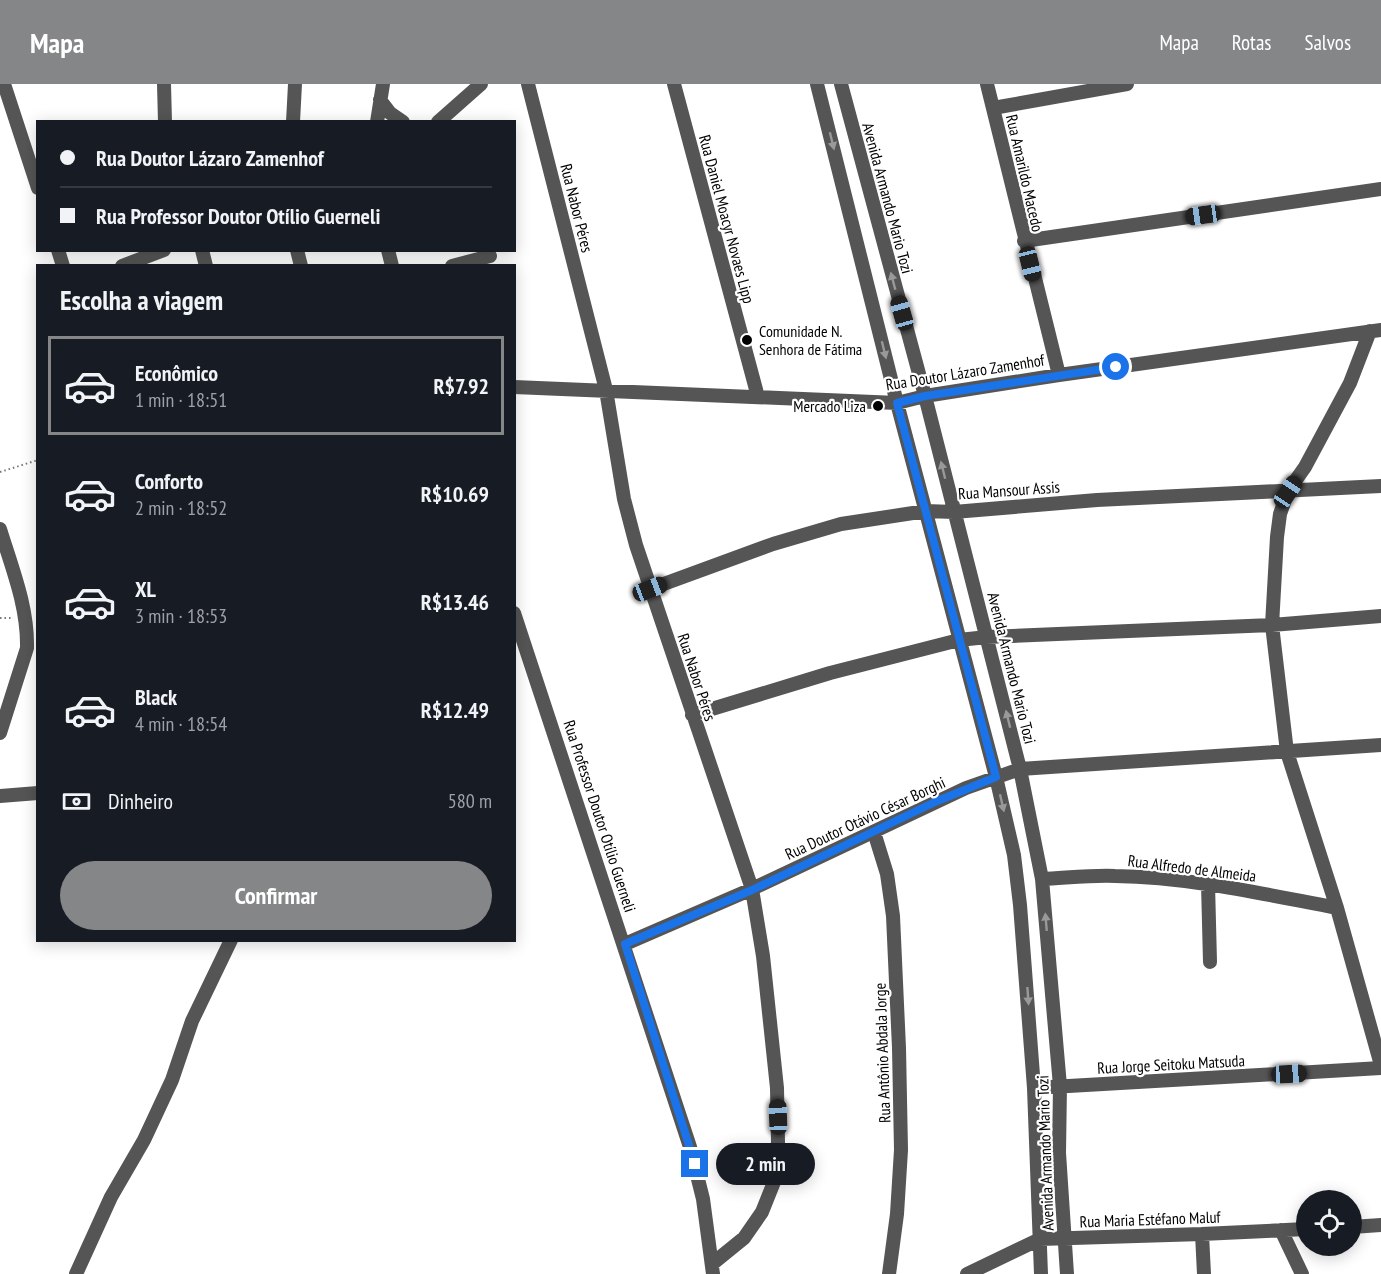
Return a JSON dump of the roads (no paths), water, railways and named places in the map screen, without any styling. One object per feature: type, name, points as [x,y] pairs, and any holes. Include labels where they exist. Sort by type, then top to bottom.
[{"type":"street","points":[[4,84],[36,182]]},
{"type":"street","points":[[164,84],[165,120]]},
{"type":"street","points":[[293,120],[295,84]]},
{"type":"street","points":[[377,120],[383,84]]},
{"type":"street","points":[[440,120],[481,84]]},
{"type":"street","name":"Rua Nabor Péres","points":[[528,84],[606,390],[624,499],[650,589],[752,890],[763,956],[777,1088],[778,1142],[774,1182],[762,1212],[744,1238],[713,1269]]},
{"type":"street","name":"Rua Daniel Moacyr Novaes Lipp","points":[[674,84],[758,398]]},
{"type":"street","name":"Avenida Armando Mario Tozi","points":[[817,84],[897,403],[996,777],[1014,855],[1034,1088],[1041,1274]]},
{"type":"street","name":"Avenida Armando Mario Tozi","points":[[841,84],[987,637],[1020,769],[1042,879],[1060,1086],[1059,1153],[1066,1274]]},
{"type":"street","name":"Rua Amarildo Macedo","points":[[987,84],[1059,375]]},
{"type":"street","points":[[993,108],[1127,84]]},
{"type":"street","points":[[380,100],[400,120]]},
{"type":"street","points":[[1024,241],[1381,189]]},
{"type":"street","points":[[127,264],[159,252]]},
{"type":"street","points":[[460,264],[490,256]]},
{"type":"street","points":[[1376,330],[1305,467],[1288,492],[1280,514],[1272,625],[1287,752],[1336,908],[1381,1067]]},
{"type":"street","name":"Rua Doutor Lázaro Zamenhof","points":[[516,387],[897,403],[925,396],[1059,375],[1376,330]]},
{"type":"street","name":"Rua Mansour Assis","points":[[650,589],[773,544],[841,524],[926,511],[954,512],[1097,500],[1381,486]]},
{"type":"street","points":[[0,529],[25,609],[27,648],[0,733]]},
{"type":"street","points":[[692,715],[830,673],[959,640],[1272,625],[1381,616]]},
{"type":"street","name":"Rua Professor Doutor Otílio Guerneli","points":[[516,619],[690,1147],[703,1200],[713,1269]]},
{"type":"street","name":"Rua Doutor Otávio César Borghi","points":[[625,944],[752,890],[966,788],[1020,769],[1381,745]]},
{"type":"street","points":[[0,796],[36,793]]},
{"type":"street","name":"Rua Antônio Abdala Jorge","points":[[874,832],[887,874],[893,916],[898,1048],[901,1150],[897,1214],[889,1274]]},
{"type":"street","name":"Rua Alfredo de Almeida","points":[[1042,879],[1113,876],[1208,884],[1336,908]]},
{"type":"street","points":[[1208,884],[1210,962]]},
{"type":"street","points":[[76,1274],[111,1197],[144,1140],[172,1080],[192,1021],[230,942]]},
{"type":"street","name":"Rua Jorge Seitoku Matsuda","points":[[1034,1088],[1381,1067]]},
{"type":"street","points":[[1362,1227],[1381,1226]]},
{"type":"street","name":"Rua Maria Estéfano Maluf","points":[[967,1274],[1040,1239],[1296,1229]]},
{"type":"street","points":[[1281,1230],[1302,1274]]},
{"type":"street","points":[[1202,1234],[1204,1274]]},
{"type":"place","name":"Comunidade N. Senhora de Fátima","points":[[747,340]]},
{"type":"place","name":"Mercado Liza","points":[[878,406]]}]
